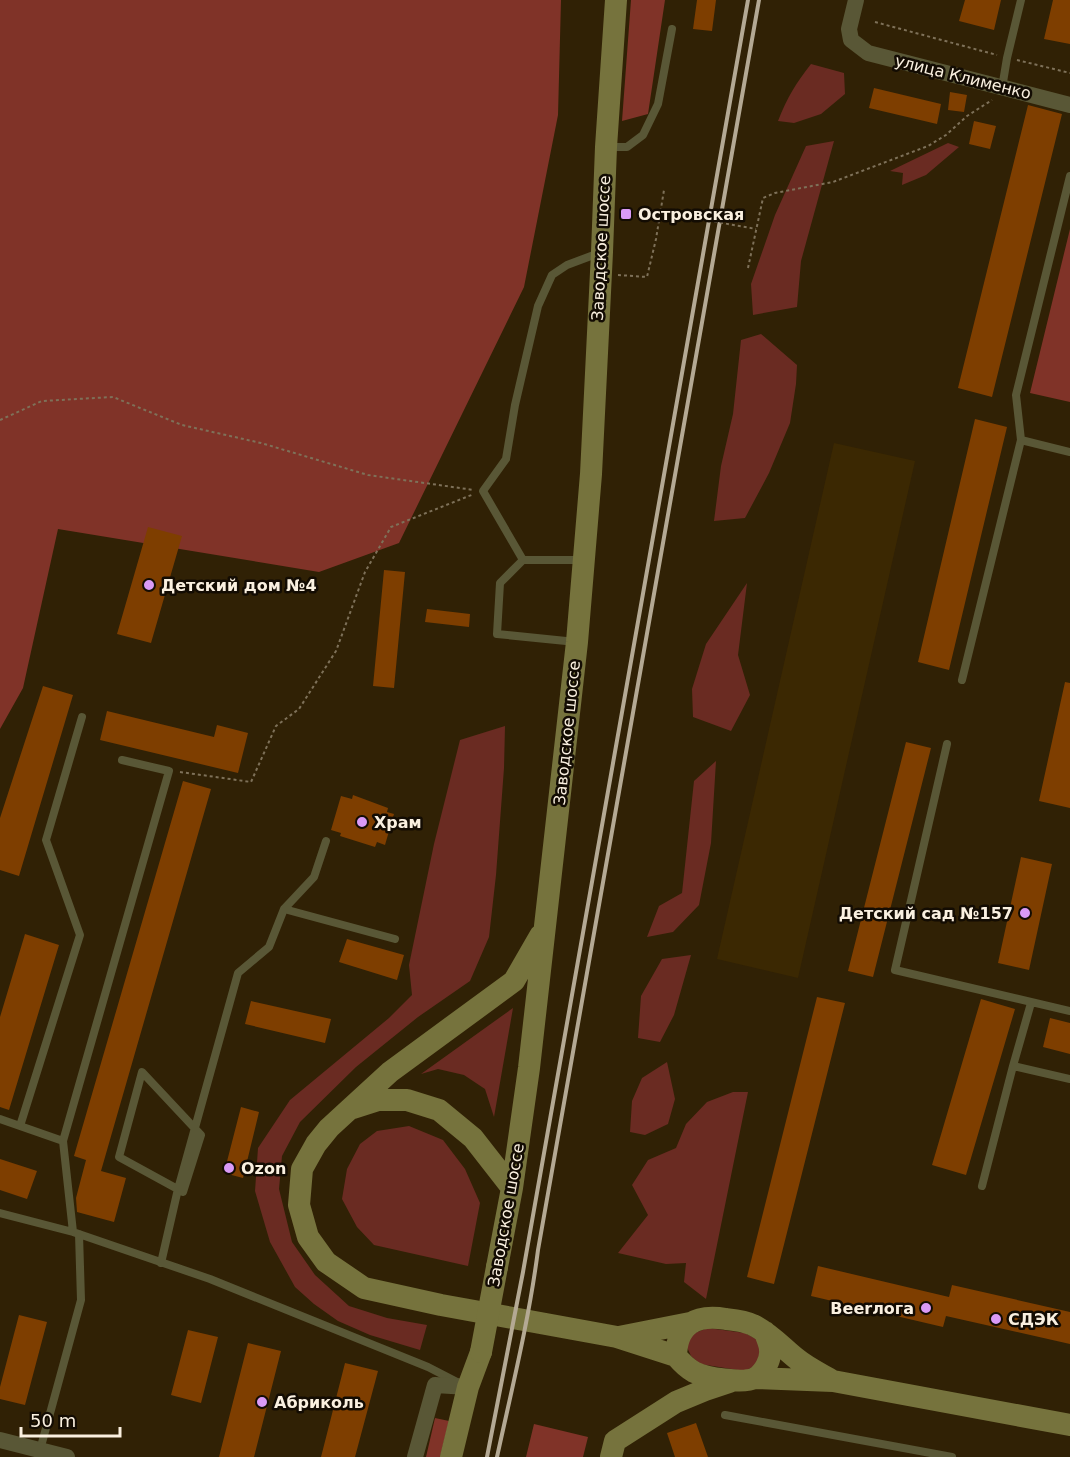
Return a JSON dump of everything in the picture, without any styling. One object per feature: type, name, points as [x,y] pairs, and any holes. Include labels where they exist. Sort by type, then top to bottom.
[{"type":"street","name":"Заводское шоссе","points":[[451,1457],[468,1387],[482,1352],[512,1188],[546,927],[577,642],[591,474],[606,147],[616,0]]},
{"type":"street","name":"улица Клименко","points":[[856,0],[849,29],[851,40],[868,53],[998,94],[1070,105]]},
{"type":"street","points":[[546,927],[514,981],[390,1072],[329,1128],[316,1144],[302,1169],[298,1204],[308,1237],[326,1262],[364,1288],[441,1305],[617,1337],[676,1356],[683,1365],[700,1374],[718,1379],[833,1381],[1070,1425]]},
{"type":"street","points":[[349,1109],[378,1100],[407,1100],[439,1110],[473,1138],[512,1188]]},
{"type":"street","points":[[617,1337],[690,1323],[702,1317],[715,1317],[751,1324],[765,1332],[800,1362],[833,1381]]},
{"type":"street","points":[[676,1356],[676,1344],[681,1332],[690,1323]]},
{"type":"street","points":[[611,1457],[615,1441],[676,1402],[705,1390],[745,1380],[767,1365],[771,1349],[765,1332]]},
{"type":"street","points":[[676,1402],[700,1374]]},
{"type":"street","points":[[415,1457],[435,1385],[468,1387]]},
{"type":"street","points":[[0,1440],[67,1457]]},
{"type":"lane","points":[[998,94],[1022,0]]},
{"type":"lane","points":[[606,147],[627,147],[643,135],[658,104],[672,29]]},
{"type":"lane","points":[[962,680],[1021,440],[1016,395],[1070,176]]},
{"type":"lane","points":[[523,560],[483,491],[506,459],[515,405],[538,306],[552,276],[567,265],[601,263]]},
{"type":"lane","points":[[1021,440],[1070,452]]},
{"type":"lane","points":[[577,642],[497,634],[500,583],[523,560],[583,560]]},
{"type":"lane","points":[[20,1126],[80,934],[46,840],[82,717]]},
{"type":"lane","points":[[947,744],[895,970],[1070,1011]]},
{"type":"lane","points":[[40,1450],[81,1300],[76,1233],[63,1141],[169,771],[122,760]]},
{"type":"lane","points":[[161,1263],[178,1189],[238,973],[269,947],[284,909],[314,877],[326,842]]},
{"type":"lane","points":[[284,909],[395,939]]},
{"type":"lane","points":[[982,1186],[1031,1003]]},
{"type":"lane","points":[[1013,1066],[1070,1079]]},
{"type":"lane","points":[[142,1072],[201,1135],[183,1192],[178,1189],[119,1157],[142,1072]]},
{"type":"lane","points":[[0,1119],[63,1141]]},
{"type":"lane","points":[[0,1213],[76,1233],[210,1279],[428,1367],[468,1387]]},
{"type":"lane","points":[[725,1415],[952,1457]]},
{"type":"path","points":[[875,22],[1070,73]]},
{"type":"path","points":[[748,268],[763,198],[775,193],[833,182],[928,146],[946,135],[967,116],[998,94]]},
{"type":"path","points":[[601,263],[647,278],[664,190]]},
{"type":"path","points":[[648,210],[756,230]]},
{"type":"path","points":[[0,420],[42,401],[113,397],[182,425],[261,443],[368,475],[483,491]]},
{"type":"path","points":[[169,771],[251,782],[276,726],[299,709],[336,651],[365,572],[392,527],[483,491]]},
{"type":"shaded area","points":[[0,0],[561,0],[558,115],[524,287],[399,543],[319,572],[58,529],[23,688],[0,729]]},
{"type":"shaded area","points":[[631,0],[665,0],[648,114],[622,121]]},
{"type":"shaded area","points":[[811,64],[844,73],[845,94],[821,114],[794,123],[778,121],[792,91]]},
{"type":"shaded area","points":[[834,141],[801,261],[797,307],[753,315],[751,284],[775,215],[806,146]]},
{"type":"shaded area","points":[[948,143],[959,147],[926,175],[902,185],[903,173],[890,171]]},
{"type":"shaded area","points":[[1070,229],[1070,402],[1030,393]]},
{"type":"shaded area","points":[[761,334],[797,365],[790,423],[769,473],[745,518],[714,521],[721,466],[733,414],[741,340]]},
{"type":"shaded area","points":[[834,443],[915,461],[798,978],[717,959]]},
{"type":"shaded area","points":[[747,583],[738,655],[750,695],[731,731],[693,717],[692,689],[706,644]]},
{"type":"shaded area","points":[[505,726],[496,875],[489,937],[470,981],[418,1017],[356,1067],[300,1122],[282,1156],[279,1189],[292,1242],[315,1275],[349,1306],[387,1318],[427,1325],[420,1350],[370,1335],[338,1321],[295,1287],[270,1242],[255,1191],[258,1148],[290,1100],[389,1018],[412,995],[409,965],[434,844],[460,740]]},
{"type":"shaded area","points":[[716,761],[711,843],[699,905],[673,932],[647,937],[659,906],[682,893],[694,781]]},
{"type":"shaded area","points":[[691,955],[674,1015],[660,1042],[638,1038],[641,996],[662,959]]},
{"type":"shaded area","points":[[513,1008],[494,1117],[485,1089],[464,1075],[438,1069],[421,1074]]},
{"type":"shaded area","points":[[667,1062],[675,1099],[668,1124],[645,1135],[630,1132],[632,1101],[642,1078]]},
{"type":"shaded area","points":[[733,1092],[748,1092],[706,1299],[684,1282],[686,1263],[666,1264],[618,1253],[648,1215],[632,1185],[648,1160],[676,1148],[686,1124],[707,1102]]},
{"type":"shaded area","points":[[409,1126],[443,1140],[465,1169],[480,1203],[468,1266],[374,1245],[357,1227],[342,1199],[347,1169],[360,1144],[377,1131]]},
{"type":"shaded area","points":[[708,1328],[745,1333],[756,1339],[761,1347],[760,1357],[755,1366],[744,1371],[700,1364],[691,1356],[686,1345],[689,1335]]},
{"type":"shaded area","points":[[435,1418],[449,1421],[440,1457],[426,1457]]},
{"type":"shaded area","points":[[534,1424],[588,1437],[583,1457],[526,1457]]},
{"type":"building","points":[[697,0],[716,0],[712,31],[693,29]]},
{"type":"building","points":[[965,0],[1001,0],[994,30],[959,21]]},
{"type":"building","points":[[1053,0],[1070,0],[1070,44],[1044,39]]},
{"type":"building","points":[[874,88],[941,104],[937,124],[869,108]]},
{"type":"building","points":[[950,92],[967,95],[964,112],[948,110]]},
{"type":"building","points":[[1028,105],[1062,114],[992,397],[958,388]]},
{"type":"building","points":[[974,121],[996,126],[990,149],[969,144]]},
{"type":"building","points":[[975,419],[1007,427],[949,670],[918,662]]},
{"type":"building","name":"Детский дом №4","points":[[148,527],[182,536],[151,643],[117,634]]},
{"type":"building","points":[[384,570],[405,572],[394,688],[373,686]]},
{"type":"building","points":[[427,609],[470,614],[469,627],[425,622]]},
{"type":"building","points":[[1065,682],[1070,683],[1070,808],[1039,801]]},
{"type":"building","points":[[43,686],[73,695],[19,876],[0,870],[0,818]]},
{"type":"building","points":[[107,711],[214,737],[217,725],[248,733],[238,773],[100,740]]},
{"type":"building","points":[[906,742],[931,748],[873,977],[848,971]]},
{"type":"building","points":[[183,781],[211,789],[101,1171],[126,1178],[114,1222],[77,1212],[76,1198],[86,1160],[74,1156]]},
{"type":"building","name":"Храм","points":[[353,795],[388,808],[387,812],[394,814],[385,845],[377,842],[375,847],[340,836],[341,833],[331,830],[341,796],[352,799]]},
{"type":"building","name":"Детский сад №157","points":[[1021,857],[1052,864],[1029,970],[998,963]]},
{"type":"building","points":[[25,934],[59,945],[9,1110],[0,1107],[0,1017]]},
{"type":"building","points":[[347,939],[404,955],[397,980],[339,962]]},
{"type":"building","points":[[817,997],[845,1003],[774,1284],[747,1277]]},
{"type":"building","points":[[981,999],[1015,1009],[966,1175],[932,1165]]},
{"type":"building","points":[[251,1001],[331,1019],[325,1043],[245,1024]]},
{"type":"building","points":[[1050,1018],[1070,1023],[1070,1054],[1043,1047]]},
{"type":"building","points":[[241,1107],[259,1112],[243,1178],[224,1173]]},
{"type":"building","points":[[0,1159],[37,1171],[27,1199],[0,1190]]},
{"type":"building","points":[[818,1266],[949,1297],[952,1285],[1070,1312],[1070,1344],[946,1316],[943,1327],[811,1296]]},
{"type":"building","points":[[19,1315],[47,1322],[25,1405],[0,1399],[0,1387]]},
{"type":"building","points":[[188,1330],[218,1337],[201,1403],[171,1395]]},
{"type":"building","points":[[248,1343],[281,1351],[254,1457],[219,1457]]},
{"type":"building","points":[[345,1363],[378,1371],[355,1457],[321,1457]]},
{"type":"building","points":[[696,1423],[708,1457],[675,1457],[667,1433]]},
{"type":"railway","points":[[487,1457],[523,1272],[748,0]]},
{"type":"railway","points":[[497,1457],[530,1302],[759,0]]},
{"type":"place","name":"Островская","points":[[626,214]]},
{"type":"place","name":"Детский дом №4","points":[[149,585]]},
{"type":"place","name":"Храм","points":[[362,822]]},
{"type":"place","name":"Детский сад №157","points":[[1025,913]]},
{"type":"place","name":"Ozon","points":[[229,1168]]},
{"type":"place","name":"Beerлога","points":[[926,1308]]},
{"type":"place","name":"СДЭК","points":[[996,1319]]},
{"type":"place","name":"Абриколь","points":[[262,1402]]}]
